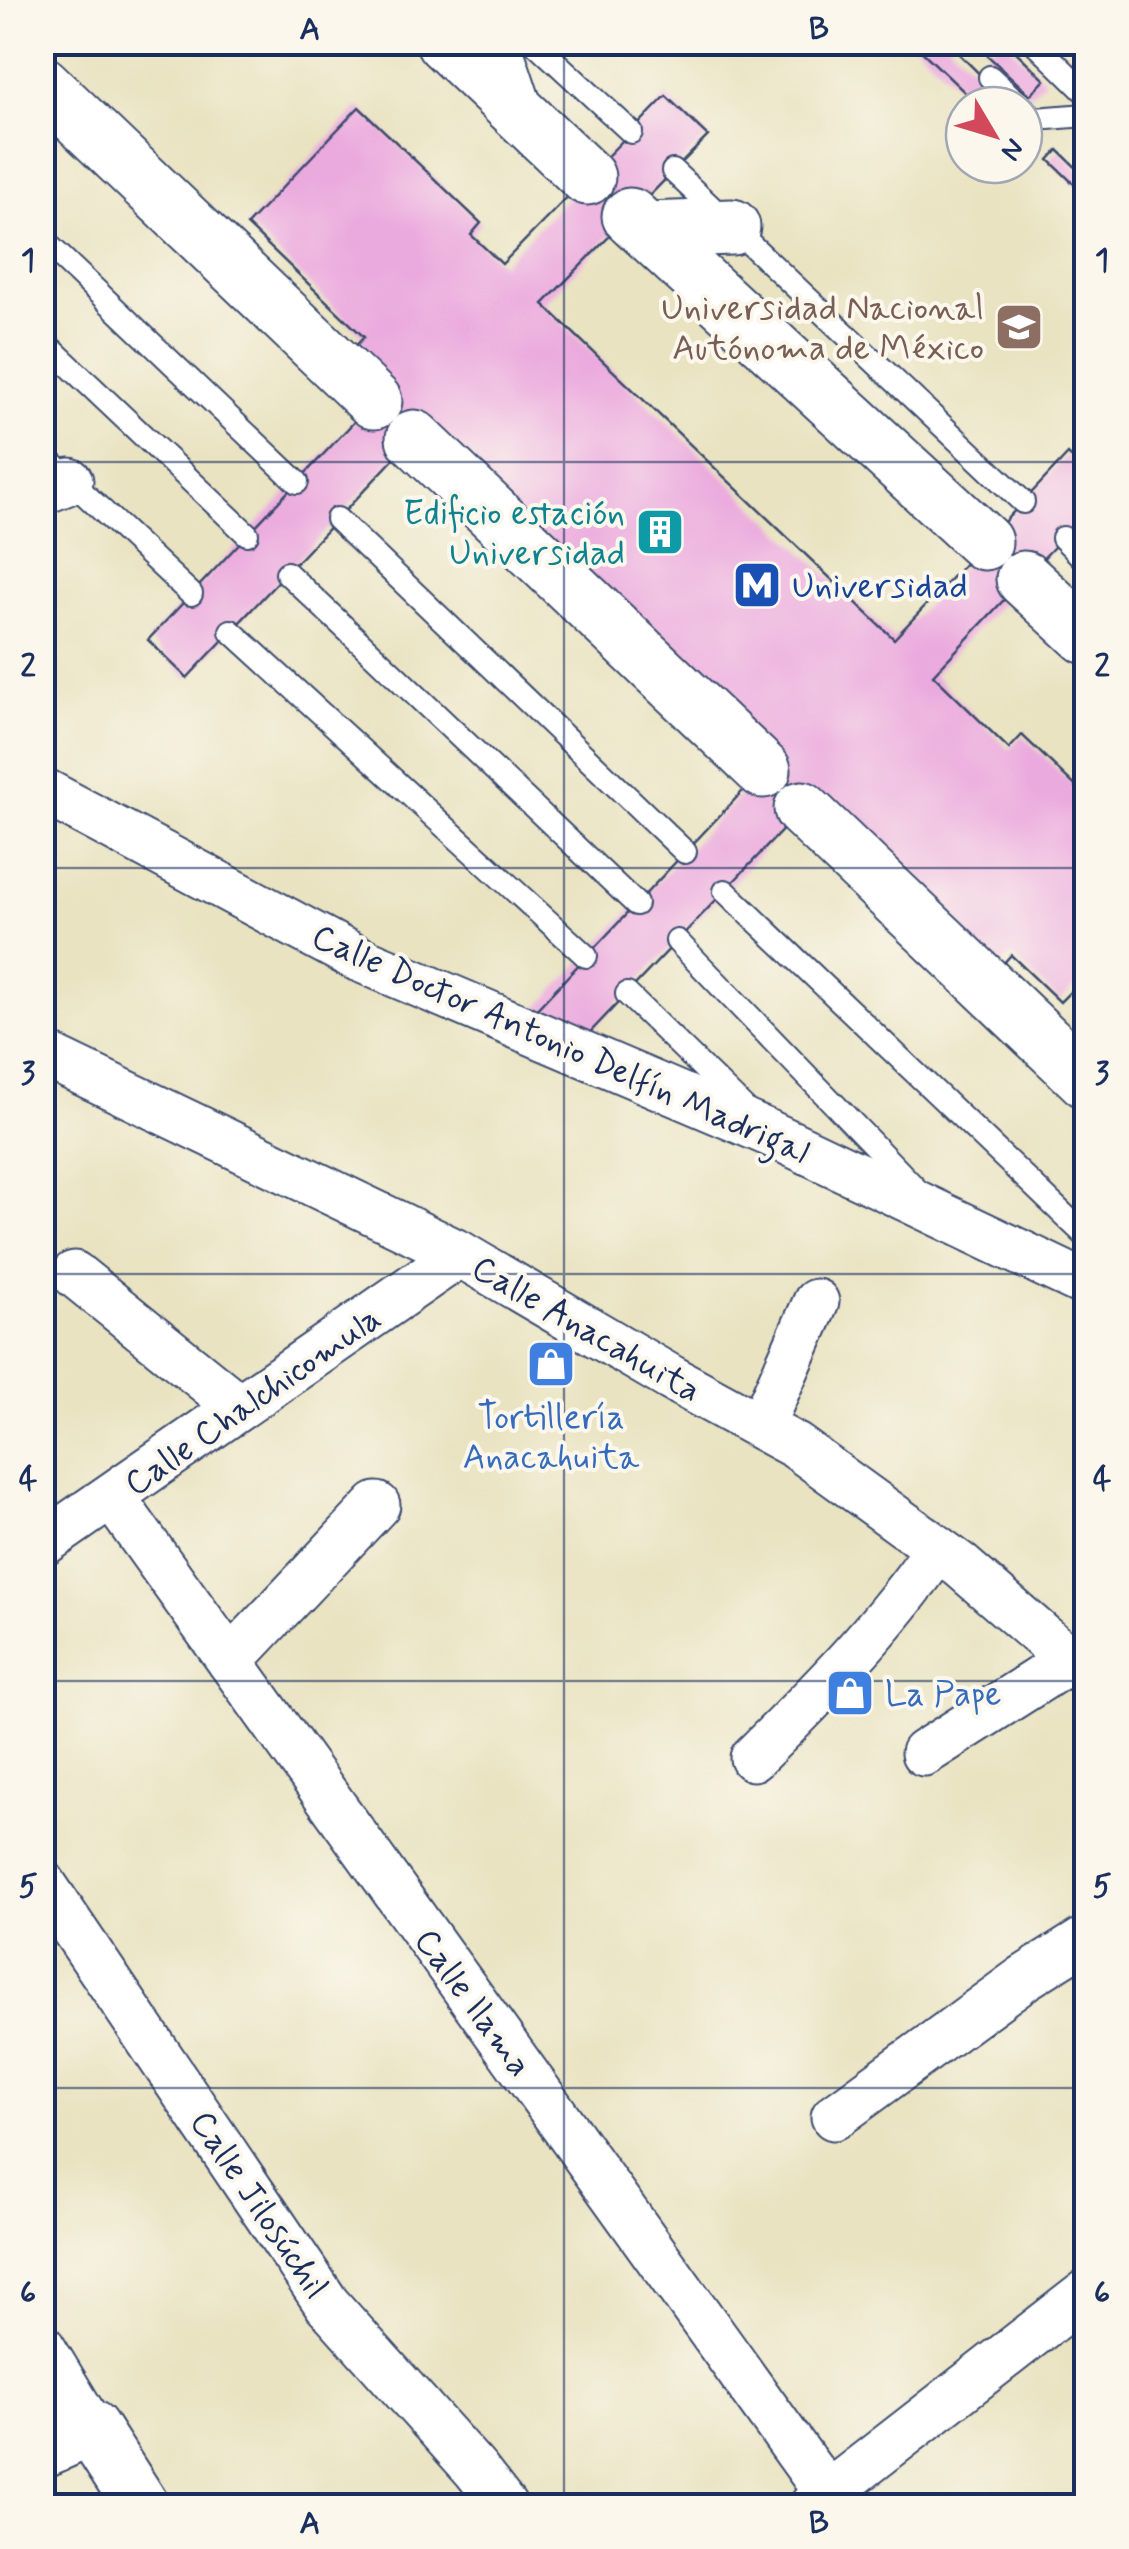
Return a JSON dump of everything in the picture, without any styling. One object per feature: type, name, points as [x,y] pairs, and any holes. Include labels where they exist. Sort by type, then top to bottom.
[{"type":"main road","points":[[444,42],[587,177]]},
{"type":"main road","points":[[42,84],[374,401]]},
{"type":"main road","points":[[732,227],[638,223],[984,542]]},
{"type":"main road","points":[[414,438],[762,770]]},
{"type":"main road","points":[[1024,579],[1086,636]]},
{"type":"main road","points":[[802,809],[1086,1080]]},
{"type":"main road","points":[[42,2450],[91,2428],[141,2506]]},
{"type":"street","name":"Calle Doctor Antonio Delfín Madrigal","points":[[42,790],[356,957],[769,1133],[1086,1284]]},
{"type":"street","name":"Calle Anacahuita","points":[[42,1053],[460,1254],[796,1446],[938,1550],[1078,1668]]},
{"type":"street","name":"Calle Chalchicomula","points":[[42,1544],[460,1254]]},
{"type":"street","points":[[74,1274],[238,1407]]},
{"type":"street","points":[[761,1426],[816,1302]]},
{"type":"street","name":"Calle Ilama","points":[[113,1498],[825,2503]]},
{"type":"street","points":[[230,1661],[377,1505]]},
{"type":"street","points":[[753,1758],[826,1686],[938,1550]]},
{"type":"street","points":[[924,1753],[1078,1668]]},
{"type":"street","name":"Calle Jilosúchil","points":[[42,1882],[327,2304],[504,2506]]},
{"type":"street","points":[[834,2117],[1024,1978],[1086,1939]]},
{"type":"street","points":[[825,2503],[1086,2293]]},
{"type":"street","points":[[42,2346],[91,2428]]},
{"type":"lane","points":[[499,42],[514,58],[540,133]]},
{"type":"lane","points":[[534,42],[631,132]]},
{"type":"lane","points":[[1034,42],[1086,93]]},
{"type":"lane","points":[[990,77],[999,85]]},
{"type":"lane","points":[[1044,118],[1086,115]]},
{"type":"lane","points":[[673,172],[1023,502]]},
{"type":"lane","points":[[42,240],[297,482]]},
{"type":"lane","points":[[42,340],[247,534]]},
{"type":"lane","points":[[52,476],[191,594]]},
{"type":"lane","points":[[337,519],[685,852]]},
{"type":"lane","points":[[1063,538],[1086,561]]},
{"type":"lane","points":[[286,572],[636,904]]},
{"type":"lane","points":[[231,631],[586,956]]},
{"type":"lane","points":[[725,891],[1086,1236]]},
{"type":"lane","points":[[677,940],[946,1220]]},
{"type":"lane","points":[[627,994],[769,1133]]},
{"type":"building","points":[[912,42],[947,42],[991,85],[957,85]]},
{"type":"building","points":[[997,42],[1006,42],[1045,80],[1040,85],[1019,85],[986,54]]},
{"type":"building","name":"Edificio estación Universidad","points":[[666,96],[708,136],[543,304],[894,639],[1068,454],[1086,471],[1086,513],[933,675],[1009,749],[1022,735],[1086,796],[1086,976],[1060,1002],[1011,955],[1000,967],[814,797],[575,1048],[535,1011],[774,758],[426,425],[187,678],[148,640],[386,388],[349,353],[364,337],[247,225],[359,107],[481,223],[471,235],[502,264]]},
{"type":"building","points":[[1058,150],[1086,177],[1079,189],[1049,160]]},
{"type":"building","points":[[1086,342],[1086,373],[1081,368],[1081,347]]},
{"type":"place","name":"Universidad Nacional Autónoma de México","points":[[1019,327]]},
{"type":"place","name":"Edificio estación Universidad","points":[[660,532]]},
{"type":"place","name":"Universidad","points":[[757,585]]},
{"type":"place","name":"Tortillería Anacahuita","points":[[551,1364]]},
{"type":"place","name":"La Pape","points":[[850,1693]]}]
